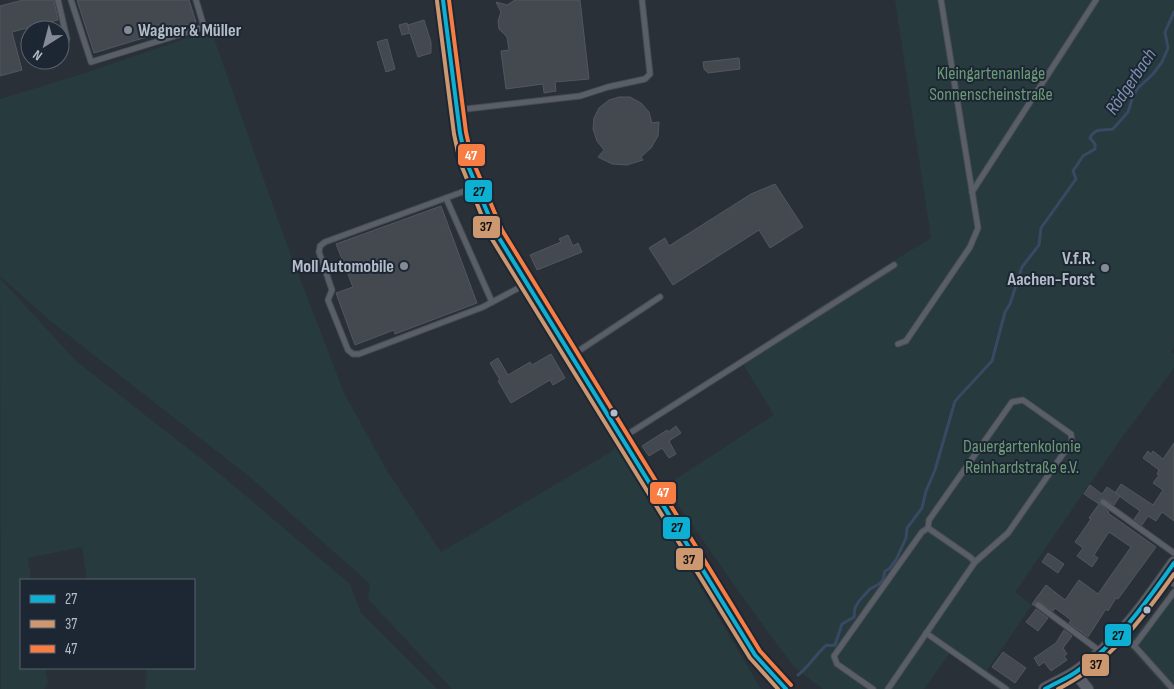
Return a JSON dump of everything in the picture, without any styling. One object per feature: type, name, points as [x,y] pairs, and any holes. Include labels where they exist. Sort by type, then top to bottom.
[{"type":"street","points":[[443,0],[460,133],[466,161],[496,233],[756,654],[786,689]]},
{"type":"street","points":[[1045,689],[1075,673],[1101,653],[1169,581],[1174,563]]},
{"type":"street","points":[[1075,673],[1088,689]]},
{"type":"lane","points":[[58,0],[63,20]]},
{"type":"lane","points":[[71,0],[90,62],[204,27],[196,0]]},
{"type":"lane","points":[[457,110],[580,96],[608,87],[645,79],[650,74],[642,0]]},
{"type":"lane","points":[[898,344],[906,340],[970,247],[978,228],[940,0]]},
{"type":"lane","points":[[972,192],[1096,0]]},
{"type":"lane","points":[[476,187],[325,242],[320,246],[319,252],[332,290],[328,300],[348,350],[353,354],[359,354],[492,302],[526,284]]},
{"type":"lane","points":[[446,198],[492,302]]},
{"type":"lane","points":[[622,439],[894,264]]},
{"type":"lane","points":[[571,356],[660,296]]},
{"type":"lane","points":[[873,689],[837,664],[834,656],[922,532],[928,528],[929,520],[1012,402],[1023,400],[1071,434],[1072,442],[1008,533],[975,562],[888,689]]},
{"type":"lane","points":[[1103,502],[1174,553]]},
{"type":"lane","points":[[928,528],[975,562]]},
{"type":"lane","points":[[1134,646],[1174,592]]},
{"type":"lane","points":[[1038,605],[1101,653]]},
{"type":"lane","points":[[1122,632],[1174,689]]},
{"type":"lane","points":[[926,633],[1006,689]]},
{"type":"green space","points":[[895,0],[1174,0],[1174,347],[1171,352],[1174,354],[1174,368],[1121,439],[1015,592],[1032,605],[987,670],[1013,689],[998,689],[950,653],[924,689],[823,689],[794,667],[665,486],[774,415],[740,359],[827,302],[931,238]]},
{"type":"green space","points":[[211,30],[283,234],[344,393],[386,469],[441,552],[609,453],[617,446],[761,689],[452,689],[368,599],[370,584],[251,478],[49,320],[0,276],[0,99],[82,74]]},
{"type":"green space","points":[[0,278],[76,361],[208,464],[350,584],[361,613],[437,689],[145,689],[147,669],[195,669],[195,579],[87,579],[82,547],[28,558],[31,579],[20,579],[20,669],[45,669],[48,683],[44,689],[1,689]]},
{"type":"green space","points":[[1174,588],[1174,689],[1166,689],[1127,645]]},
{"type":"building","points":[[23,0],[54,0],[58,20],[20,20],[20,30],[12,32],[20,62],[20,70],[22,70],[0,76],[0,6]]},
{"type":"building","name":"Wagner & Müller","points":[[77,0],[189,0],[196,22],[94,53]]},
{"type":"building","points":[[515,0],[580,0],[589,79],[555,82],[556,91],[544,93],[543,84],[506,89],[501,51],[509,50],[507,37],[499,29],[498,21],[501,12],[496,2],[507,5]]},
{"type":"building","points":[[424,20],[431,42],[431,53],[418,57],[410,33],[402,35],[399,25],[407,23],[409,31],[408,25]]},
{"type":"building","points":[[387,39],[395,69],[386,72],[377,42]]},
{"type":"building","points":[[739,58],[740,69],[708,73],[704,69],[703,62]]},
{"type":"building","points":[[619,97],[630,97],[641,103],[649,112],[652,123],[659,122],[658,136],[651,148],[641,157],[643,160],[627,165],[612,164],[598,157],[604,150],[597,141],[593,129],[594,118],[599,108],[609,100]]},
{"type":"building","points":[[775,184],[803,227],[770,248],[759,230],[673,285],[649,248],[665,238],[669,246],[751,194]]},
{"type":"building","name":"Moll Automobile","points":[[441,206],[477,303],[395,334],[394,330],[355,345],[336,293],[353,287],[336,244]]},
{"type":"building","points":[[568,235],[573,246],[578,243],[582,252],[537,270],[530,255],[561,242],[559,239]]},
{"type":"building","points":[[551,354],[565,378],[553,385],[550,380],[511,403],[490,363],[498,358],[508,375],[530,362],[532,365]]},
{"type":"building","points":[[676,426],[681,433],[669,441],[676,454],[669,458],[662,448],[649,456],[642,446]]},
{"type":"building","points":[[1174,443],[1174,521],[1162,512],[1156,521],[1148,516],[1142,525],[1134,519],[1140,511],[1115,493],[1121,484],[1153,505],[1163,490],[1153,483],[1159,475],[1157,474],[1159,470],[1143,458],[1148,451],[1151,454],[1153,451],[1163,459]]},
{"type":"building","points":[[1090,485],[1102,494],[1107,487],[1120,496],[1114,505],[1103,498],[1099,500],[1099,503],[1108,513],[1156,547],[1118,599],[1116,598],[1108,611],[1106,609],[1088,637],[1069,623],[1071,620],[1055,608],[1053,611],[1039,601],[1035,602],[1034,606],[1032,604],[1046,585],[1065,600],[1079,580],[1098,594],[1131,547],[1109,532],[1094,555],[1098,558],[1092,567],[1077,556],[1083,548],[1075,542],[1099,504],[1084,494]]},
{"type":"building","points":[[1048,553],[1064,564],[1058,573],[1042,562]]},
{"type":"building","points":[[1036,609],[1048,618],[1038,631],[1026,622]]},
{"type":"building","points":[[1064,630],[1072,636],[1063,648],[1067,654],[1064,656],[1067,660],[1051,671],[1044,662],[1039,666],[1034,658],[1056,643]]},
{"type":"building","points":[[1003,652],[1026,668],[1015,683],[992,667]]},
{"type":"waterway","name":"Rödgerbach","points":[[798,675],[827,645],[835,645],[842,624],[854,617],[855,608],[859,601],[870,589],[883,580],[885,571],[896,560],[906,538],[907,528],[922,508],[955,401],[992,361],[1005,312],[1010,304],[1022,267],[1039,245],[1041,228],[1076,179],[1073,171],[1083,156],[1095,149],[1095,144],[1090,138],[1094,132],[1113,129],[1128,112],[1133,96],[1138,88],[1153,74],[1162,62],[1168,48],[1165,32],[1174,12]]},
{"type":"transit line","name":"27","points":[[443,0],[460,133],[466,161],[496,233],[755,655],[786,689]]},
{"type":"transit line","name":"47","points":[[449,0],[466,132],[472,159],[502,230],[760,651],[791,685]]},
{"type":"transit line","name":"37","points":[[437,1],[454,134],[460,162],[490,236],[750,658],[778,689]]},
{"type":"transit line","name":"27","points":[[1045,689],[1076,672],[1105,649],[1130,622],[1174,563]]},
{"type":"transit line","name":"37","points":[[1058,689],[1076,679],[1109,653],[1137,624],[1174,574]]},
{"type":"place","name":"Wagner & Müller","points":[[128,30]]},
{"type":"place","name":"Moll Automobile","points":[[404,266]]},
{"type":"place","name":"V.f.R. Aachen-Forst","points":[[1105,268]]},
{"type":"park label","name":"Kleingartenanlage Sonnenscheinstraße","points":[[991,83]]},
{"type":"park label","name":"Dauergartenkolonie Reinhardstraße e.V.","points":[[1022,456]]}]
